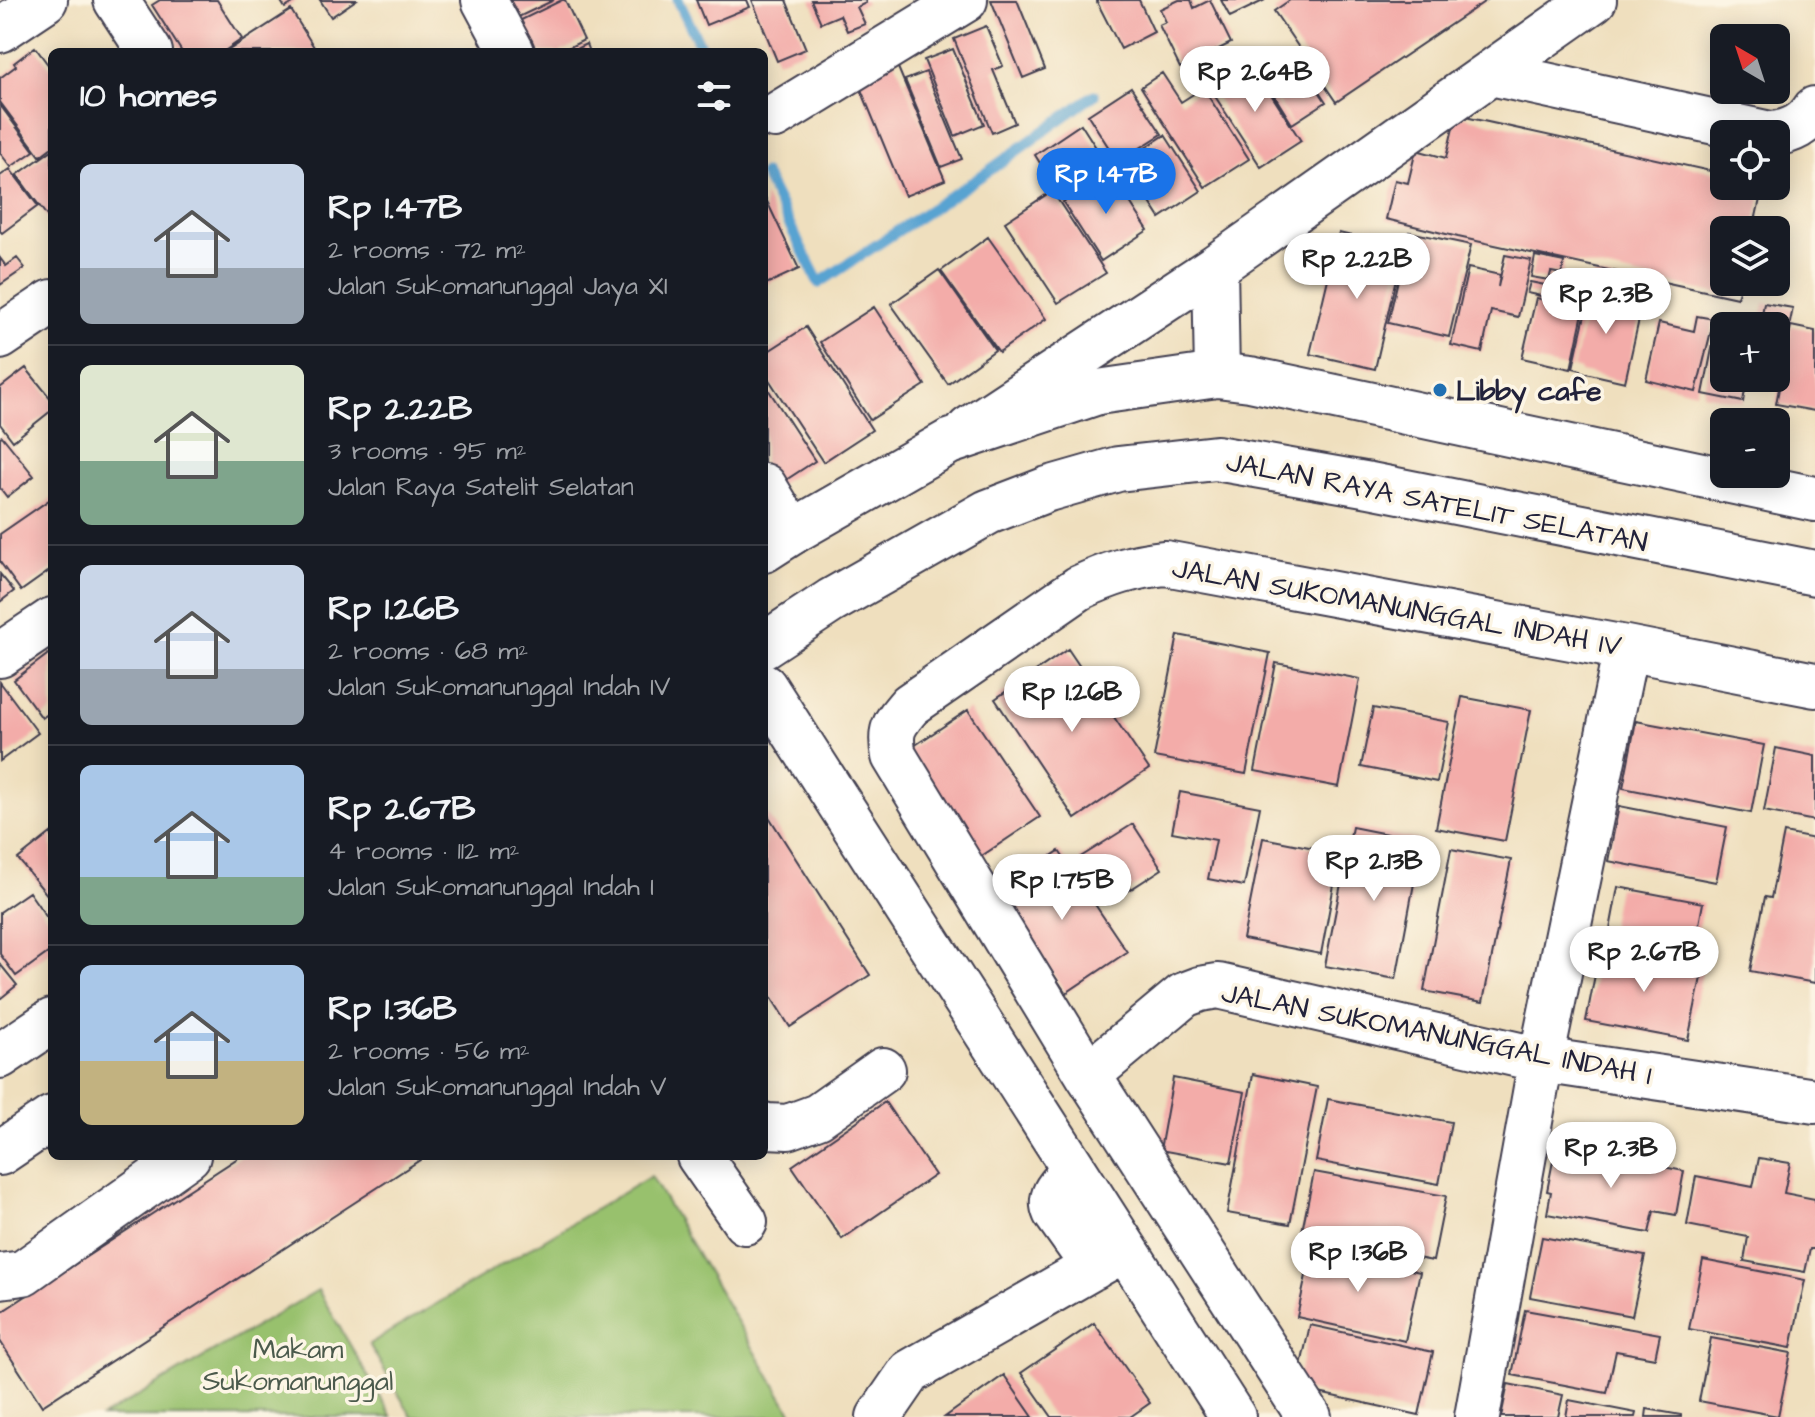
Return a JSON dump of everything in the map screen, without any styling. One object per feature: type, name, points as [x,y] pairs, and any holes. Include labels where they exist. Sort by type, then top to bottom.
[{"type":"street","points":[[0,30],[45,0]]},
{"type":"street","points":[[116,0],[147,48]]},
{"type":"street","points":[[484,0],[510,48]]},
{"type":"street","points":[[775,116],[965,0]]},
{"type":"street","points":[[768,502],[778,541],[949,442],[1215,267],[1594,0]]},
{"type":"street","points":[[1491,73],[1710,121]]},
{"type":"street","points":[[1790,130],[1803,124],[1815,109]]},
{"type":"street","points":[[1215,267],[1217,375]]},
{"type":"street","points":[[0,337],[48,305]]},
{"type":"street","points":[[949,442],[1098,392],[1217,375],[1250,379],[1815,499]]},
{"type":"street","name":"JALAN RAYA SATELIT SELATAN","points":[[768,642],[831,601],[988,512],[1048,489],[1118,469],[1216,458],[1370,485],[1815,573]]},
{"type":"street","name":"JALAN SUKOMANUNGGAL INDAH IV","points":[[1088,1075],[894,756],[890,737],[898,719],[910,705],[1079,588],[1109,574],[1165,563],[1815,685]]},
{"type":"street","points":[[0,655],[48,623]]},
{"type":"street","points":[[1477,1417],[1541,1060],[1626,648]]},
{"type":"street","points":[[768,692],[1074,1170],[1110,1258],[1233,1417]]},
{"type":"street","name":"JALAN SUKOMANUNGGAL INDAH I","points":[[1088,1075],[1184,995],[1218,986],[1541,1060],[1815,1101]]},
{"type":"street","points":[[0,1056],[48,1024]]},
{"type":"street","points":[[768,1125],[788,1127],[818,1116],[883,1070]]},
{"type":"street","points":[[1088,1075],[1309,1417]]},
{"type":"street","points":[[0,1153],[48,1121]]},
{"type":"street","points":[[0,1276],[23,1273],[182,1160]]},
{"type":"street","points":[[702,1160],[745,1222]]},
{"type":"street","points":[[879,1417],[910,1372],[1110,1258]]},
{"type":"green space","points":[[651,1176],[794,1417],[412,1417],[369,1344]]},
{"type":"green space","name":"Makam Sukomanunggal","points":[[318,1290],[392,1417],[102,1417]]},
{"type":"building","points":[[160,0],[217,0],[242,39],[229,48],[179,48],[152,5]]},
{"type":"building","points":[[280,0],[298,0],[285,8]]},
{"type":"building","points":[[320,0],[356,0],[331,17]]},
{"type":"building","points":[[493,0],[554,0],[504,24]]},
{"type":"building","points":[[565,0],[584,40],[568,48],[521,48],[511,25]]},
{"type":"building","points":[[696,0],[747,0],[750,7],[706,25]]},
{"type":"building","points":[[752,0],[786,0],[806,49],[777,61]]},
{"type":"building","points":[[811,0],[865,0],[866,3],[857,7],[865,24],[847,31],[840,15],[821,23]]},
{"type":"building","points":[[991,0],[1017,0],[1045,69],[1023,78]]},
{"type":"building","points":[[1096,0],[1139,0],[1154,32],[1121,49]]},
{"type":"building","points":[[1179,0],[1191,0],[1194,8],[1210,0],[1231,43],[1180,68],[1159,25],[1166,22],[1160,9]]},
{"type":"building","points":[[1221,0],[1265,0],[1230,17]]},
{"type":"building","points":[[1290,0],[1487,0],[1336,102],[1274,11]]},
{"type":"building","points":[[291,10],[315,48],[232,48]]},
{"type":"building","points":[[986,26],[1003,66],[993,70],[1015,123],[992,133],[954,39]]},
{"type":"building","points":[[35,47],[48,65],[48,150],[40,156],[0,102],[0,78],[16,66],[14,63]]},
{"type":"building","points":[[953,49],[984,124],[955,136],[924,60]]},
{"type":"building","points":[[894,58],[945,180],[905,196],[855,75]]},
{"type":"building","points":[[1297,58],[1326,102],[1292,124],[1264,79]]},
{"type":"building","points":[[1249,60],[1301,141],[1261,167],[1209,87]]},
{"type":"building","points":[[926,72],[962,159],[941,167],[905,80]]},
{"type":"building","points":[[1162,73],[1181,102],[1203,88],[1249,159],[1205,187],[1141,87]]},
{"type":"building","points":[[1131,87],[1162,134],[1118,162],[1088,115]]},
{"type":"building","points":[[0,105],[34,151],[11,167],[0,153]]},
{"type":"building","points":[[1456,115],[1710,171],[1710,200],[1760,200],[1756,216],[1710,216],[1710,292],[1386,219],[1395,180],[1408,183],[1416,150],[1446,158]]},
{"type":"building","points":[[1081,124],[1107,165],[1060,195],[1035,155]]},
{"type":"building","points":[[1165,135],[1201,191],[1160,218],[1124,162]]},
{"type":"building","points":[[48,153],[48,218],[17,175]]},
{"type":"building","points":[[10,169],[38,206],[2,233],[0,176]]},
{"type":"building","points":[[1110,171],[1148,230],[1101,261],[1063,202]]},
{"type":"building","points":[[1052,191],[1106,273],[1058,303],[1005,222]]},
{"type":"building","points":[[768,203],[799,269],[768,283]]},
{"type":"building","points":[[1409,232],[1471,245],[1449,337],[1388,323]]},
{"type":"building","points":[[1339,233],[1403,248],[1375,369],[1310,354]]},
{"type":"building","points":[[988,237],[1046,319],[999,352],[941,271]]},
{"type":"building","points":[[1505,255],[1531,260],[1518,317],[1491,311],[1482,352],[1451,345],[1468,268],[1500,275],[1498,287]]},
{"type":"building","points":[[1535,256],[1564,262],[1562,274],[1551,272],[1549,280],[1531,277]]},
{"type":"building","points":[[0,258],[6,266],[17,258],[25,268],[0,285]]},
{"type":"building","points":[[939,270],[995,350],[948,384],[891,304]]},
{"type":"building","points":[[1594,275],[1612,279],[1606,307],[1640,315],[1625,382],[1573,368]]},
{"type":"building","points":[[1553,277],[1566,280],[1564,301],[1527,293],[1530,282],[1550,286]]},
{"type":"building","points":[[1536,298],[1584,308],[1571,369],[1522,358]]},
{"type":"building","points":[[1764,303],[1793,308],[1790,322],[1790,312],[1762,312]]},
{"type":"building","points":[[874,307],[925,385],[870,420],[820,342]]},
{"type":"building","points":[[1697,316],[1710,318],[1710,335],[1696,392],[1646,380],[1659,323],[1694,331]]},
{"type":"building","points":[[1791,326],[1815,331],[1815,411],[1776,404],[1778,392],[1790,392]]},
{"type":"building","points":[[806,327],[872,430],[823,462],[768,378],[768,351]]},
{"type":"building","points":[[1710,359],[1710,392],[1745,392],[1743,402],[1703,394]]},
{"type":"building","points":[[26,368],[48,395],[48,413],[13,441],[0,424],[0,388]]},
{"type":"building","points":[[768,389],[815,461],[775,487],[768,476]]},
{"type":"building","points":[[2,436],[34,476],[7,497],[0,488]]},
{"type":"building","points":[[48,501],[48,572],[21,591],[0,562],[0,534]]},
{"type":"building","points":[[0,574],[14,591],[0,602]]},
{"type":"building","points":[[1178,635],[1270,653],[1246,774],[1154,757]]},
{"type":"building","points":[[1068,649],[1149,769],[1075,819],[995,699]]},
{"type":"building","points":[[48,654],[48,714],[42,718],[14,680]]},
{"type":"building","points":[[1276,663],[1360,679],[1339,787],[1255,771]]},
{"type":"building","points":[[0,682],[38,733],[0,761]]},
{"type":"building","points":[[1462,697],[1531,710],[1505,841],[1436,828]]},
{"type":"building","points":[[1373,708],[1449,722],[1437,782],[1361,767]]},
{"type":"building","points":[[968,710],[1040,817],[980,857],[908,750]]},
{"type":"building","points":[[1636,721],[1764,745],[1751,813],[1623,788]]},
{"type":"building","points":[[1776,748],[1815,756],[1815,821],[1764,811]]},
{"type":"building","points":[[1180,792],[1260,807],[1244,886],[1208,879],[1216,840],[1172,832]]},
{"type":"building","points":[[1619,806],[1727,827],[1716,882],[1608,861]]},
{"type":"building","points":[[768,815],[870,975],[790,1027],[768,992]]},
{"type":"building","points":[[1133,824],[1162,869],[1108,904],[1079,858]]},
{"type":"building","points":[[1352,827],[1422,841],[1396,979],[1325,966]]},
{"type":"building","points":[[1784,833],[1815,839],[1815,983],[1750,971],[1765,897],[1771,898]]},
{"type":"building","points":[[48,835],[48,896],[18,859]]},
{"type":"building","points":[[1263,838],[1340,853],[1321,954],[1243,939]]},
{"type":"building","points":[[1451,849],[1511,860],[1483,1002],[1424,991]]},
{"type":"building","points":[[1059,851],[1127,952],[1066,993],[998,892]]},
{"type":"building","points":[[1618,887],[1703,903],[1693,956],[1608,940]]},
{"type":"building","points":[[29,892],[48,919],[48,953],[16,976],[0,954],[0,912]]},
{"type":"building","points":[[1600,949],[1703,968],[1688,1040],[1586,1021]]},
{"type":"building","points":[[0,964],[17,985],[0,999]]},
{"type":"building","points":[[1253,1074],[1317,1087],[1290,1224],[1227,1213]]},
{"type":"building","points":[[1173,1078],[1245,1092],[1231,1163],[1160,1150]]},
{"type":"building","points":[[1328,1099],[1451,1122],[1439,1184],[1316,1161]]},
{"type":"building","points":[[885,1102],[935,1175],[842,1239],[792,1166]]},
{"type":"building","points":[[1556,1146],[1684,1171],[1676,1215],[1654,1211],[1649,1233],[1547,1214],[1551,1192],[1547,1191]]},
{"type":"building","points":[[1759,1158],[1790,1163],[1784,1193],[1815,1199],[1815,1249],[1810,1249],[1805,1272],[1744,1261],[1748,1237],[1687,1225],[1696,1176],[1753,1187]]},
{"type":"building","points":[[235,1160],[420,1160],[42,1406],[0,1341],[0,1313]]},
{"type":"building","points":[[1314,1172],[1446,1196],[1433,1261],[1301,1236]]},
{"type":"building","points":[[1542,1237],[1645,1256],[1632,1316],[1530,1297]]},
{"type":"building","points":[[1312,1248],[1420,1272],[1405,1341],[1297,1317]]},
{"type":"building","points":[[1703,1260],[1805,1280],[1791,1348],[1689,1329]]},
{"type":"building","points":[[1525,1310],[1660,1334],[1655,1358],[1616,1351],[1607,1393],[1512,1375]]},
{"type":"building","points":[[1094,1323],[1150,1403],[1130,1417],[1052,1417],[1021,1373]]},
{"type":"building","points":[[1310,1325],[1433,1352],[1419,1415],[1296,1388]]},
{"type":"building","points":[[1711,1338],[1791,1353],[1778,1416],[1699,1401]]},
{"type":"building","points":[[1004,1375],[1033,1417],[945,1417]]},
{"type":"building","points":[[1508,1384],[1563,1395],[1558,1417],[1501,1417]]},
{"type":"building","points":[[1569,1400],[1636,1413],[1635,1417],[1566,1417]]},
{"type":"building","points":[[1647,1409],[1681,1415],[1681,1417],[1646,1417]]},
{"type":"waterway","points":[[678,0],[701,48]]},
{"type":"waterway","points":[[768,182],[819,283],[990,170],[1094,95]]},
{"type":"place","name":"Libby cafe","points":[[1440,390]]}]
